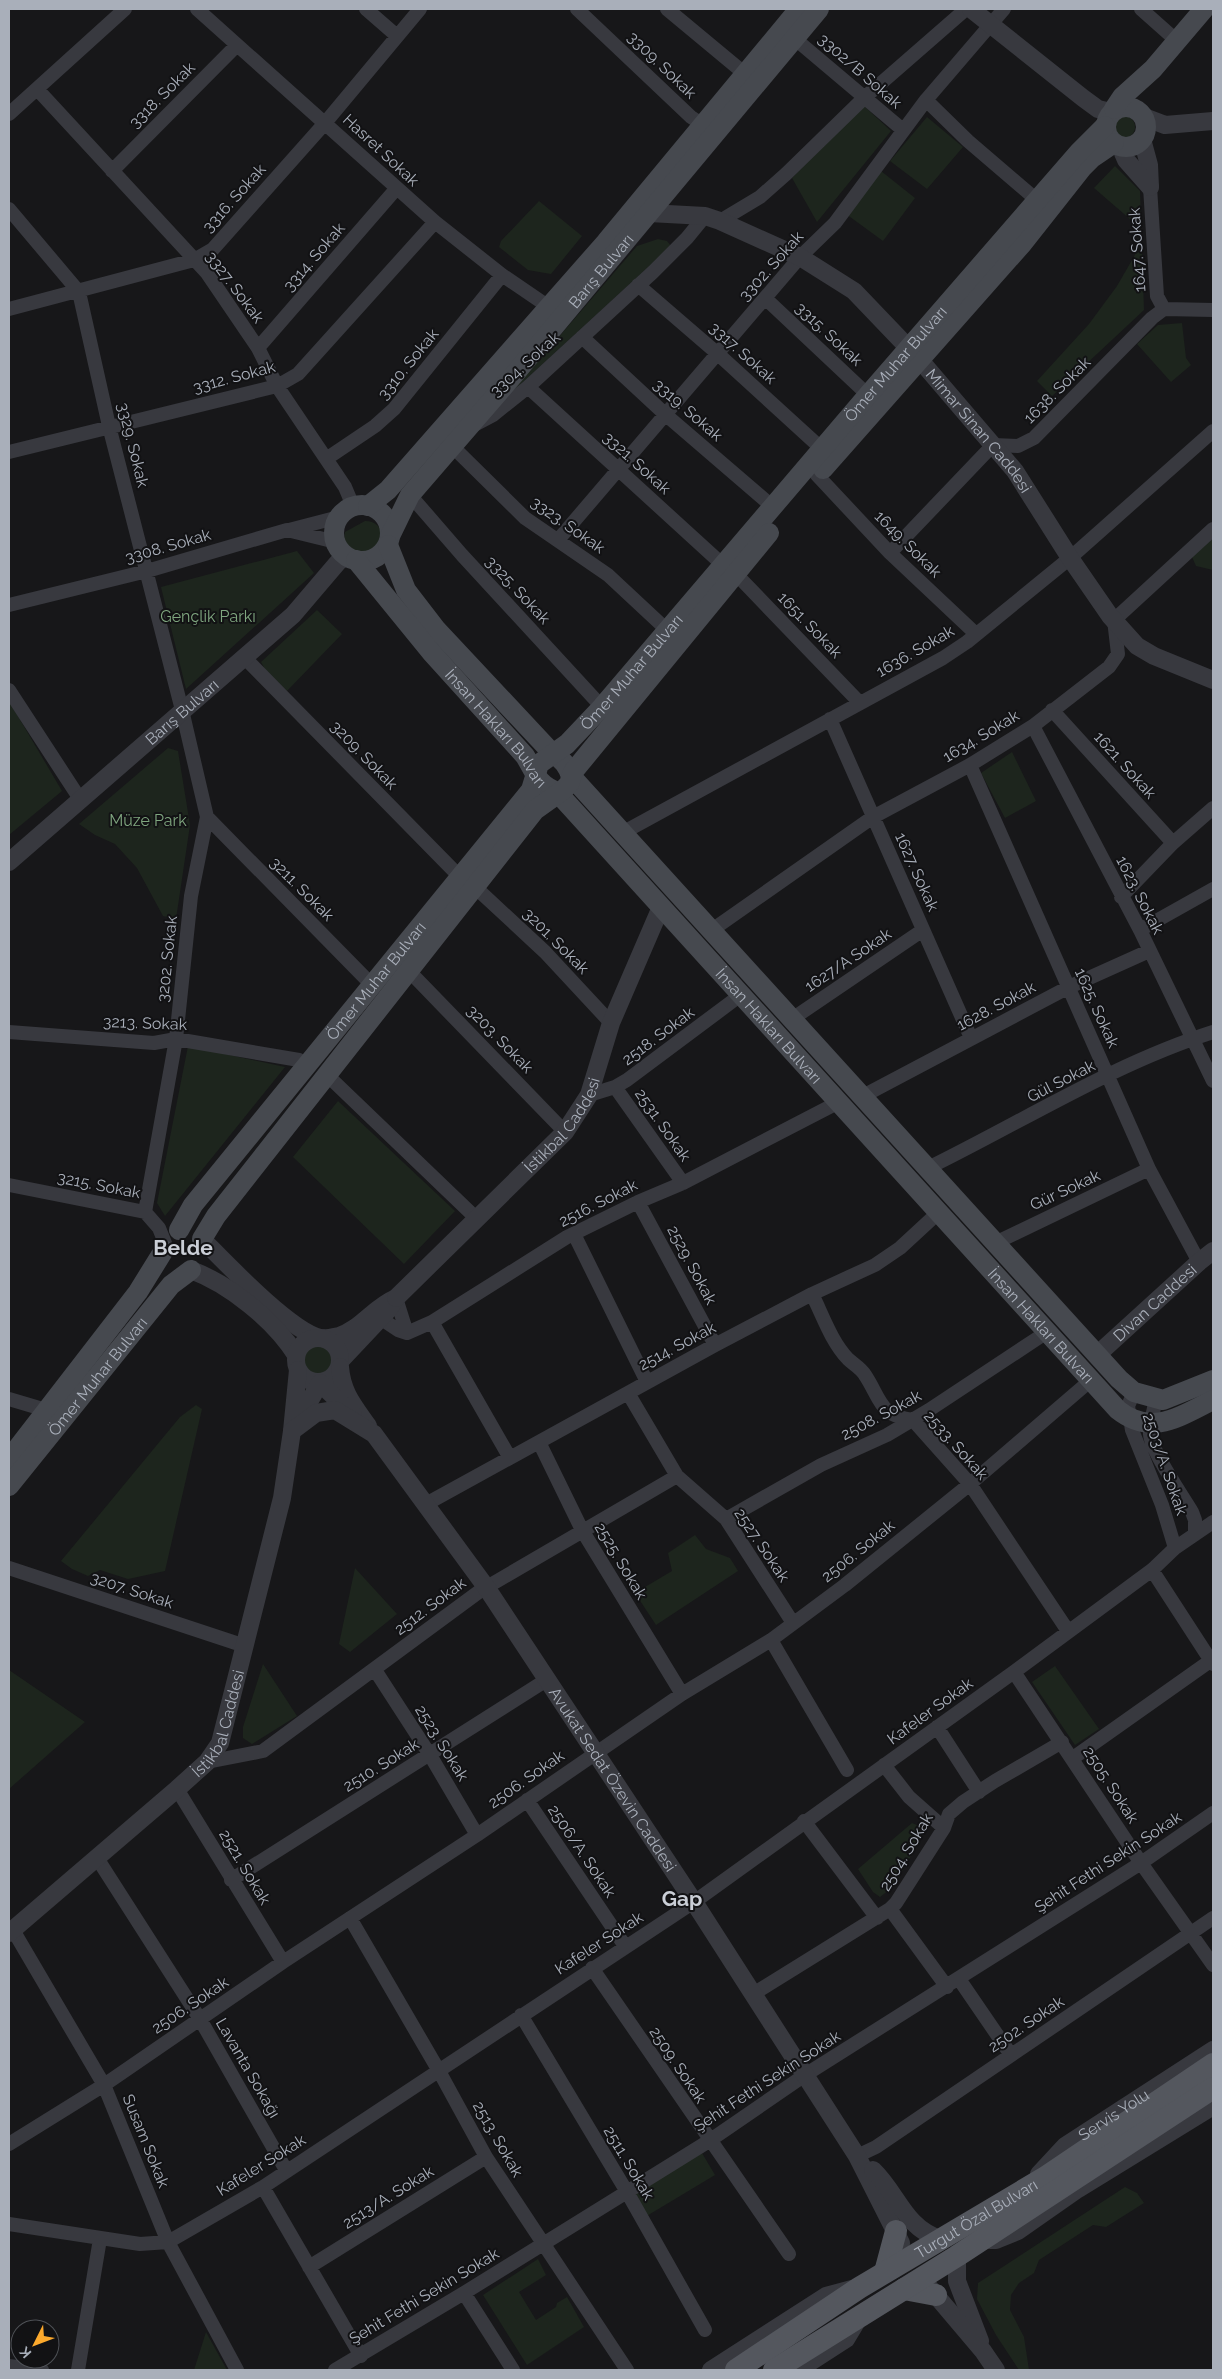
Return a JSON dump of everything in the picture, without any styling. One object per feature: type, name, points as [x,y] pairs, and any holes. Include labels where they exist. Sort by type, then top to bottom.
[{"type":"main road","name":"Barış Bulvarı","points":[[353,510],[388,490],[550,307],[798,9]]},
{"type":"main road","name":"Barış Bulvarı","points":[[389,540],[410,495],[471,425],[819,9]]},
{"type":"main road","points":[[1112,127],[1122,97],[1153,68],[1204,9]]},
{"type":"main road","points":[[1112,127],[1134,146],[1142,126],[1135,98],[1136,93],[1153,68]]},
{"type":"main road","points":[[1112,127],[1127,106],[1142,126]]},
{"type":"main road","name":"Ömer Muhar Bulvarı","points":[[202,1239],[216,1216],[410,972],[467,882],[531,790],[534,775],[539,764],[567,744],[602,707],[667,630],[729,569],[817,475],[1079,152],[1112,127]]},
{"type":"main road","name":"Ömer Muhar Bulvarı","points":[[9,1459],[138,1292],[193,1205],[372,985],[535,810],[569,784],[571,776],[729,569],[773,507],[868,394],[914,354],[1022,244],[1092,158],[1112,127]]},
{"type":"main road","points":[[353,510],[382,514],[387,520],[389,540],[382,553],[374,558],[346,553],[336,525],[353,510]]},
{"type":"main road","name":"İnsan Hakları Bulvarı","points":[[389,540],[406,590],[436,629],[553,754],[561,759],[568,767],[571,776],[624,832],[1119,1379],[1134,1392],[1155,1399]]},
{"type":"main road","name":"İnsan Hakları Bulvarı","points":[[346,553],[431,652],[525,756],[534,775],[544,787],[557,792],[1118,1410],[1130,1419]]},
{"type":"main road","points":[[192,1230],[202,1239],[205,1251],[204,1257],[196,1267],[191,1270],[178,1269],[168,1262],[169,1241],[192,1230]]},
{"type":"main road","name":"Ömer Muhar Bulvarı","points":[[9,1486],[171,1285],[191,1270]]},
{"type":"main road","points":[[1155,1399],[1163,1400],[1213,1380]]},
{"type":"main road","points":[[1130,1419],[1150,1423],[1164,1423],[1213,1400]]},
{"type":"main road","name":"Turgut Özal Bulvarı","points":[[774,2370],[833,2332],[920,2287],[957,2256],[1101,2150],[1213,2064]]},
{"type":"main road","name":"Turgut Özal Bulvarı","points":[[736,2370],[907,2258],[1024,2190],[1213,2088]]},
{"type":"main road","points":[[886,2272],[896,2231]]},
{"type":"street","points":[[9,114],[125,9]]},
{"type":"street","name":"Hasret Sokak","points":[[197,9],[435,222],[502,275],[550,307]]},
{"type":"street","points":[[366,9],[397,36]]},
{"type":"street","name":"3316. Sokak","points":[[9,309],[194,260],[213,248],[325,123],[420,9]]},
{"type":"street","name":"3309. Sokak","points":[[577,9],[691,117],[703,124]]},
{"type":"street","points":[[667,9],[744,73]]},
{"type":"street","name":"3304. Sokak","points":[[471,425],[480,424],[528,386],[687,238],[712,218],[760,197],[864,98],[966,9]]},
{"type":"street","points":[[971,9],[1062,83],[1098,109],[1112,127],[1126,160],[1150,187]]},
{"type":"street","name":"3302. Sokak","points":[[558,540],[800,257],[835,223],[926,100],[1004,9]]},
{"type":"street","points":[[1141,9],[1177,41]]},
{"type":"street","name":"3302/B Sokak","points":[[794,38],[903,130]]},
{"type":"street","name":"3318. Sokak","points":[[112,171],[237,45]]},
{"type":"street","name":"3327. Sokak","points":[[37,89],[207,273],[258,348],[277,386],[345,487],[353,510]]},
{"type":"street","points":[[926,100],[968,141],[1038,201]]},
{"type":"street","points":[[1150,187],[1149,165],[1142,126],[1213,121]]},
{"type":"street","name":"1647. Sokak","points":[[1150,187],[1157,296],[1164,309]]},
{"type":"street","name":"3314. Sokak","points":[[258,348],[396,189]]},
{"type":"street","name":"3329. Sokak","points":[[9,209],[79,292],[109,426],[148,571],[182,710]]},
{"type":"street","name":"Mimar Sinan Caddesi","points":[[649,213],[712,218],[800,257],[854,291],[914,354],[1015,471],[1070,558],[1114,620],[1137,646],[1213,680]]},
{"type":"street","name":"3312. Sokak","points":[[9,452],[277,386],[298,374],[435,222]]},
{"type":"street","name":"3310. Sokak","points":[[326,459],[375,426],[394,410],[502,275]]},
{"type":"street","name":"3317. Sokak","points":[[638,285],[718,354],[822,449]]},
{"type":"street","name":"3315. Sokak","points":[[765,298],[868,394]]},
{"type":"street","points":[[1164,309],[1213,310]]},
{"type":"street","name":"1638. Sokak","points":[[993,445],[1018,446],[1034,438],[1152,318],[1164,309]]},
{"type":"street","name":"3319. Sokak","points":[[582,337],[666,415],[773,507]]},
{"type":"street","name":"3321. Sokak","points":[[528,386],[729,569]]},
{"type":"street","name":"1636. Sokak","points":[[624,832],[943,658],[976,634],[1070,558],[1213,431]]},
{"type":"street","points":[[890,553],[993,445]]},
{"type":"street","name":"3323. Sokak","points":[[452,446],[525,518],[608,575],[667,630]]},
{"type":"street","name":"1649. Sokak","points":[[817,475],[890,553],[976,634]]},
{"type":"street","name":"3325. Sokak","points":[[410,495],[462,555],[602,707]]},
{"type":"street","name":"3308. Sokak","points":[[9,605],[148,571],[353,510]]},
{"type":"street","points":[[1114,620],[1213,528]]},
{"type":"street","points":[[287,530],[346,553]]},
{"type":"street","name":"Barış Bulvarı","points":[[9,862],[293,615],[346,553]]},
{"type":"street","name":"1651. Sokak","points":[[729,569],[860,702]]},
{"type":"street","name":"1634. Sokak","points":[[712,930],[873,817],[970,764],[1033,726],[1117,659],[1114,620]]},
{"type":"street","name":"3209. Sokak","points":[[244,657],[467,882]]},
{"type":"street","points":[[9,690],[80,799]]},
{"type":"street","name":"3202. Sokak","points":[[145,1212],[176,1040],[191,896],[207,817],[182,710]]},
{"type":"street","name":"1621. Sokak","points":[[1052,710],[1173,843]]},
{"type":"street","name":"1627. Sokak","points":[[830,719],[972,1038]]},
{"type":"street","name":"1623. Sokak","points":[[1033,726],[1140,930],[1148,951],[1213,1081]]},
{"type":"street","name":"1625. Sokak","points":[[970,764],[1149,1169],[1199,1262]]},
{"type":"street","points":[[1121,897],[1173,843],[1213,808]]},
{"type":"street","name":"3211. Sokak","points":[[207,817],[372,985]]},
{"type":"street","name":"3201. Sokak","points":[[467,882],[545,952],[610,1023]]},
{"type":"street","points":[[1140,930],[1213,889]]},
{"type":"street","name":"İstikbal Caddesi","points":[[396,1298],[565,1132],[589,1095],[610,1023],[661,907]]},
{"type":"street","name":"1627/A Sokak","points":[[792,1019],[923,930]]},
{"type":"street","name":"1628. Sokak","points":[[862,1096],[1069,987],[1148,951]]},
{"type":"street","name":"3203. Sokak","points":[[410,972],[565,1132]]},
{"type":"street","name":"2518. Sokak","points":[[589,1095],[615,1087],[627,1080],[742,994]]},
{"type":"street","name":"3213. Sokak","points":[[9,1032],[154,1043],[176,1040],[299,1060],[307,1064]]},
{"type":"street","name":"Gül Sokak","points":[[928,1168],[1108,1076],[1213,1032]]},
{"type":"street","points":[[327,1075],[476,1218]]},
{"type":"street","name":"2531. Sokak","points":[[615,1087],[683,1183]]},
{"type":"street","name":"2516. Sokak","points":[[407,1333],[432,1322],[574,1234],[638,1202],[683,1183],[840,1102]]},
{"type":"street","name":"Gür Sokak","points":[[995,1243],[1149,1169]]},
{"type":"street","name":"3215. Sokak","points":[[9,1185],[145,1212],[169,1241]]},
{"type":"street","name":"2529. Sokak","points":[[638,1202],[715,1345]]},
{"type":"street","name":"2514. Sokak","points":[[426,1504],[715,1345],[812,1294],[876,1265],[900,1248],[939,1212]]},
{"type":"street","points":[[574,1234],[647,1382]]},
{"type":"street","points":[[202,1239],[264,1300],[295,1324],[320,1338],[326,1339],[337,1348],[340,1364]]},
{"type":"street","name":"Divan Caddesi","points":[[1097,1355],[1213,1251]]},
{"type":"street","points":[[191,1270],[219,1283],[277,1329],[306,1380],[320,1383],[332,1378],[340,1364],[396,1298]]},
{"type":"street","name":"2533. Sokak","points":[[812,1294],[832,1336],[848,1358],[864,1373],[881,1404],[896,1418],[913,1420],[970,1484],[1068,1631]]},
{"type":"street","points":[[396,1298],[407,1333]]},
{"type":"street","points":[[297,1362],[298,1349],[308,1340],[337,1337],[351,1331],[375,1310],[396,1298]]},
{"type":"street","points":[[380,1318],[398,1330],[407,1333]]},
{"type":"street","points":[[432,1322],[510,1458]]},
{"type":"street","name":"2508. Sokak","points":[[726,1519],[821,1466],[887,1435],[913,1420],[1048,1332]]},
{"type":"street","name":"İstikbal Caddesi","points":[[11,1932],[208,1762],[220,1743],[282,1498],[292,1431],[297,1362]]},
{"type":"street","name":"Avukat Sedat Özevin Caddesi","points":[[340,1364],[341,1383],[349,1399],[486,1587],[548,1679],[857,2156]]},
{"type":"street","name":"2506. Sokak","points":[[9,2144],[104,2085],[283,1962],[477,1835],[682,1694],[770,1640],[845,1585],[970,1484],[1091,1380]]},
{"type":"street","points":[[292,1431],[320,1383]]},
{"type":"street","name":"Avukat Sedat Özevin Caddesi","points":[[320,1383],[374,1434]]},
{"type":"street","name":"2503/A. Sokak","points":[[1134,1392],[1128,1406],[1136,1444],[1162,1505],[1175,1548]]},
{"type":"street","name":"2527. Sokak","points":[[628,1393],[677,1476],[726,1519],[793,1623]]},
{"type":"street","points":[[9,1399],[46,1410]]},
{"type":"street","points":[[1155,1399],[1150,1423],[1150,1436],[1159,1456],[1196,1520],[1195,1533]]},
{"type":"street","points":[[292,1431],[316,1413],[334,1410],[374,1434]]},
{"type":"street","name":"2525. Sokak","points":[[539,1442],[582,1530],[682,1694]]},
{"type":"street","name":"2512. Sokak","points":[[208,1762],[263,1751],[486,1587],[677,1476]]},
{"type":"street","name":"Kafeler Sokak","points":[[9,2224],[140,2244],[168,2242],[263,2186],[694,1902],[804,1821],[1014,1672],[1152,1570],[1175,1548],[1213,1522]]},
{"type":"street","name":"3207. Sokak","points":[[9,1568],[244,1646]]},
{"type":"street","points":[[1073,1758],[1213,1661],[1152,1570]]},
{"type":"street","points":[[770,1640],[847,1770]]},
{"type":"street","name":"2523. Sokak","points":[[375,1670],[430,1755],[477,1835]]},
{"type":"street","name":"2505. Sokak","points":[[1014,1672],[1073,1758],[1141,1863],[1213,1965]]},
{"type":"street","name":"2510. Sokak","points":[[231,1880],[548,1679]]},
{"type":"street","points":[[937,1727],[979,1792]]},
{"type":"street","name":"2504. Sokak","points":[[753,1994],[890,1909],[896,1903],[944,1828],[949,1814],[994,1781],[1062,1742]]},
{"type":"street","points":[[884,1765],[909,1797],[944,1828]]},
{"type":"street","name":"2521. Sokak","points":[[177,1789],[283,1962]]},
{"type":"street","name":"2506/A. Sokak","points":[[527,1800],[625,1946]]},
{"type":"street","name":"Şehit Fethi Sekin Sokak","points":[[335,2370],[464,2293],[709,2141],[805,2075],[1141,1863],[1213,1813]]},
{"type":"street","points":[[804,1821],[877,1918]]},
{"type":"street","name":"Lavanta Sokağı","points":[[97,1858],[200,2019],[286,2170]]},
{"type":"street","points":[[890,1909],[947,1987]]},
{"type":"street","name":"2513. Sokak","points":[[350,1918],[439,2071],[486,2157],[627,2370]]},
{"type":"street","name":"2502. Sokak","points":[[857,2156],[876,2147],[1213,1918]]},
{"type":"street","name":"Susam Sokak","points":[[11,1932],[104,2085],[168,2242],[237,2370]]},
{"type":"street","name":"2509. Sokak","points":[[592,1968],[788,2254]]},
{"type":"street","points":[[959,1979],[1011,2055]]},
{"type":"street","name":"2511. Sokak","points":[[521,2015],[627,2192],[705,2330]]},
{"type":"street","name":"Servis Yolu","points":[[1101,2150],[1213,2050]]},
{"type":"street","points":[[1101,2150],[1213,2106]]},
{"type":"street","points":[[857,2156],[896,2231],[920,2287],[984,2351]]},
{"type":"street","points":[[857,2156],[876,2174],[912,2223],[928,2235],[940,2239]]},
{"type":"street","name":"2513/A. Sokak","points":[[309,2267],[486,2157]]},
{"type":"street","points":[[263,2186],[361,2356]]},
{"type":"street","points":[[78,2370],[100,2239]]},
{"type":"street","points":[[957,2256],[957,2281],[984,2351],[996,2370]]},
{"type":"street","points":[[710,2370],[826,2296],[860,2288]]},
{"type":"street","points":[[464,2293],[513,2370]]},
{"type":"street","points":[[798,2370],[846,2339],[858,2319]]},
{"type":"street","points":[[9,2366],[42,2370]]},
{"type":"green space","points":[[863,105],[891,131],[817,222],[792,178]]},
{"type":"green space","points":[[1124,116],[1132,119],[1135,127],[1132,135],[1124,138],[1116,135],[1113,127],[1116,119]]},
{"type":"green space","points":[[927,117],[963,147],[927,189],[890,161]]},
{"type":"green space","points":[[1115,166],[1140,191],[1144,310],[1052,396],[1037,381],[1089,324],[1117,286],[1139,248],[1138,226],[1094,188]]},
{"type":"green space","points":[[881,171],[915,198],[883,241],[846,214]]},
{"type":"green space","points":[[539,201],[582,236],[551,274],[528,270],[499,247],[501,241]]},
{"type":"green space","points":[[658,239],[667,241],[671,246],[508,396],[637,246]]},
{"type":"green space","points":[[1182,323],[1186,358],[1191,365],[1171,382],[1137,344],[1158,325]]},
{"type":"green space","points":[[365,521],[372,522],[378,526],[382,536],[378,548],[366,556],[349,550],[344,538],[345,532]]},
{"type":"green space","points":[[1213,538],[1213,570],[1196,566],[1192,557]]},
{"type":"green space","name":"Gençlik Parkı","points":[[297,551],[314,573],[186,689],[161,587]]},
{"type":"green space","points":[[317,610],[342,634],[287,691],[266,671],[261,662]]},
{"type":"green space","points":[[9,701],[62,791],[9,835]]},
{"type":"green space","name":"Müze Park","points":[[168,748],[178,751],[190,825],[176,919],[163,916],[137,868],[115,844],[95,835],[79,824]]},
{"type":"green space","points":[[1012,752],[1036,801],[1005,818],[981,773]]},
{"type":"green space","points":[[188,1046],[285,1067],[165,1216],[157,1203]]},
{"type":"green space","points":[[338,1101],[455,1211],[404,1264],[293,1157]]},
{"type":"green space","points":[[317,1346],[323,1347],[328,1351],[332,1356],[332,1368],[328,1373],[323,1377],[317,1378],[311,1377],[306,1373],[302,1368],[301,1362],[302,1356],[306,1351],[311,1347]]},
{"type":"green space","points":[[196,1405],[202,1409],[165,1571],[128,1579],[100,1570],[88,1576],[72,1569],[61,1561],[180,1417]]},
{"type":"green space","points":[[695,1535],[706,1549],[730,1558],[738,1571],[656,1625],[635,1593],[672,1571],[668,1553]]},
{"type":"green space","points":[[355,1568],[397,1614],[350,1652],[339,1644]]},
{"type":"green space","points":[[263,1664],[297,1716],[252,1744],[243,1738],[243,1727]]},
{"type":"green space","points":[[1055,1666],[1099,1729],[1075,1745],[1032,1682]]},
{"type":"green space","points":[[9,1670],[85,1722],[9,1789]]},
{"type":"green space","points":[[912,1823],[926,1829],[894,1886],[880,1897],[873,1892],[858,1869]]},
{"type":"green space","points":[[702,2153],[715,2175],[645,2217],[632,2195]]},
{"type":"green space","points":[[1125,2187],[1137,2193],[1144,2203],[1106,2227],[1093,2225],[1039,2260],[1034,2273],[1019,2283],[1011,2295],[1010,2310],[1024,2337],[1029,2370],[1019,2370],[996,2335],[977,2299],[978,2283]]},
{"type":"green space","points":[[538,2259],[546,2275],[519,2292],[536,2320],[567,2297],[584,2327],[527,2365],[483,2295]]},
{"type":"green space","points":[[206,2332],[227,2370],[194,2370]]},
{"type":"district","name":"Belde","points":[[183,1247]]},
{"type":"district","name":"Gap","points":[[682,1898]]}]
